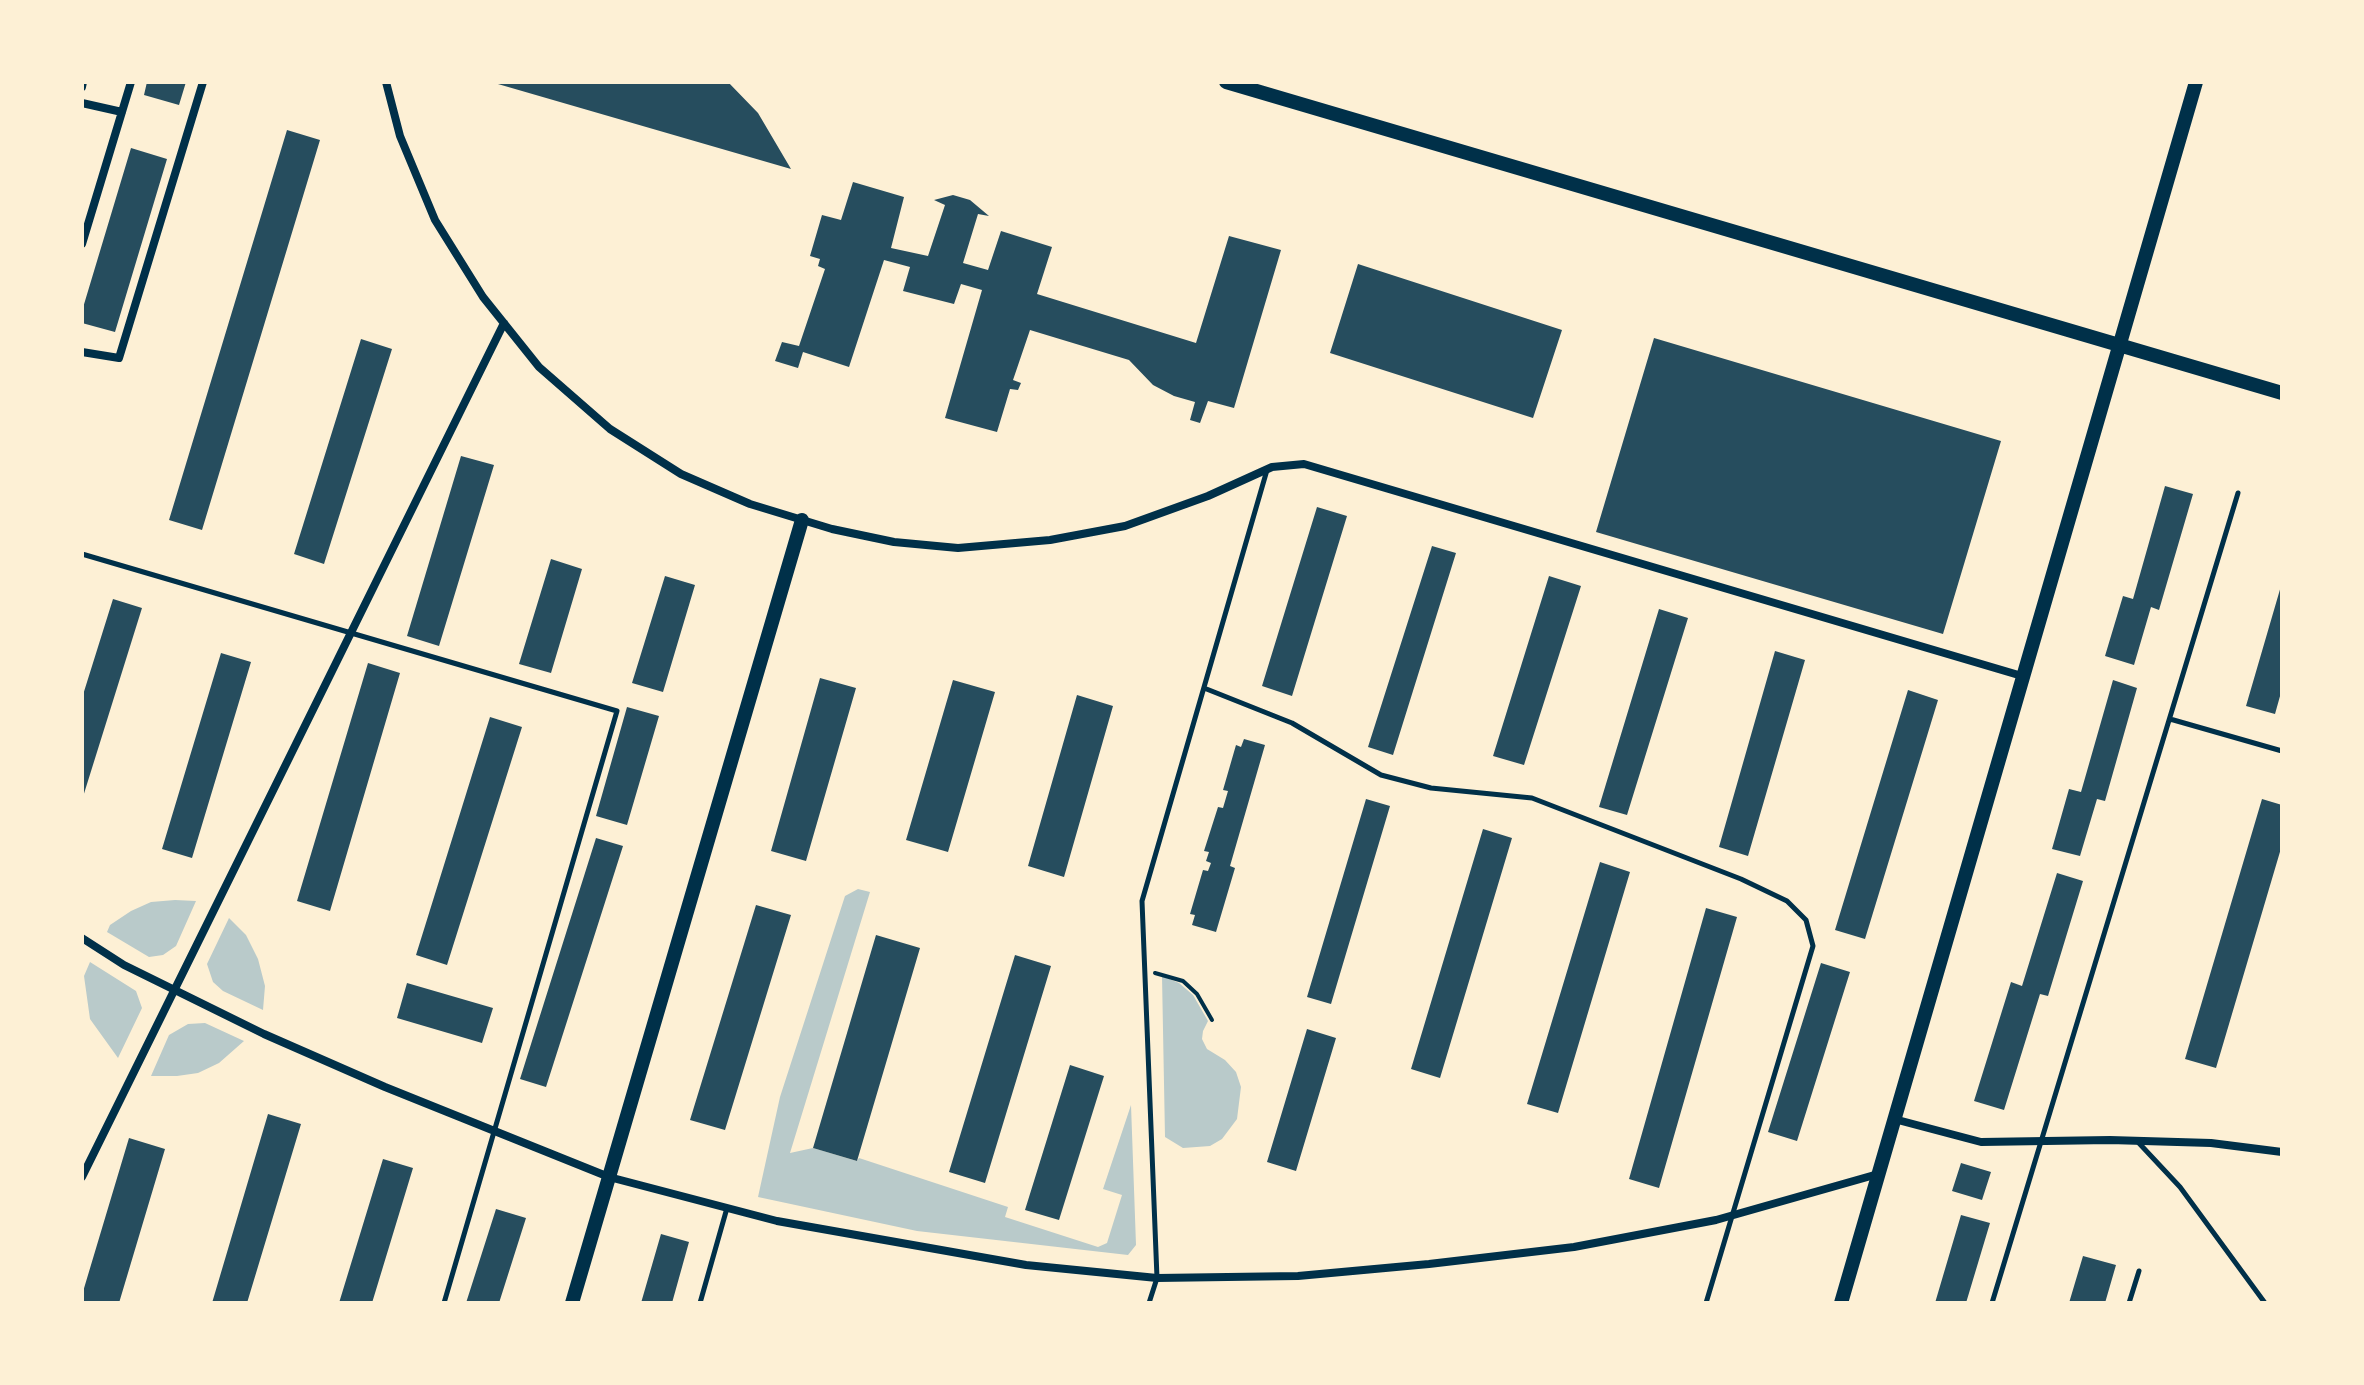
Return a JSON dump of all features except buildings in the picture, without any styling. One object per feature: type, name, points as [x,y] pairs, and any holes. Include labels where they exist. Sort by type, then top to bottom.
[{"type":"street","points":[[82,244],[131,82]]},
{"type":"street","points":[[82,352],[119,358],[203,82]]},
{"type":"street","points":[[386,82],[400,136],[435,220],[483,297],[539,367],[610,429],[681,474],[750,504],[894,542],[958,548],[1050,540],[1125,526],[1208,496],[1267,469],[1304,464],[2022,676]]},
{"type":"street","points":[[1226,82],[2282,393]]},
{"type":"street","points":[[1841,1303],[2196,82]]},
{"type":"street","points":[[82,103],[122,112]]},
{"type":"street","points":[[82,1177],[504,323]]},
{"type":"street","points":[[572,1303],[802,520]]},
{"type":"street","points":[[82,938],[124,965],[291,1046],[609,1177],[777,1221],[1026,1265],[1157,1278],[1298,1276],[1429,1264],[1574,1247],[1733,1215],[1878,1174]]},
{"type":"street","points":[[1894,1119],[1981,1142],[2211,1143],[2282,1152]]},
{"type":"lane","points":[[1149,1303],[1157,1278],[1142,901],[1267,469]]},
{"type":"lane","points":[[1992,1303],[2238,493]]},
{"type":"lane","points":[[82,554],[617,711],[444,1303]]},
{"type":"lane","points":[[1204,688],[1292,723],[1381,775],[1431,788],[1532,798],[1741,879],[1787,901],[1806,920],[1813,946],[1706,1303]]},
{"type":"lane","points":[[2170,719],[2282,751]]},
{"type":"lane","points":[[2137,1141],[2180,1187],[2265,1303]]},
{"type":"lane","points":[[700,1303],[727,1208]]},
{"type":"lane","points":[[2129,1303],[2139,1271]]},
{"type":"path","points":[[1145,973],[1162,973],[1183,981],[1197,994],[1212,1020]]},
{"type":"shaded area","points":[[858,889],[870,892],[790,1153],[813,1148],[857,1161],[859,1158],[1008,1207],[1005,1217],[1098,1247],[1107,1243],[1122,1195],[1103,1189],[1131,1105],[1136,1245],[1128,1255],[917,1231],[758,1197],[780,1097],[845,896]]},
{"type":"shaded area","points":[[196,901],[176,946],[163,955],[149,957],[107,932],[110,925],[131,911],[151,902]]},
{"type":"shaded area","points":[[229,918],[246,935],[258,959],[265,986],[263,1010],[223,991],[213,982],[207,964]]},
{"type":"shaded area","points":[[90,962],[136,991],[142,1008],[118,1058],[90,1019],[84,976]]},
{"type":"shaded area","points":[[1162,976],[1179,983],[1193,995],[1208,1021],[1202,1039],[1207,1049],[1225,1060],[1236,1072],[1241,1087],[1237,1119],[1222,1139],[1210,1146],[1183,1148],[1165,1137]]},
{"type":"shaded area","points":[[205,1023],[244,1041],[219,1063],[198,1073],[151,1076],[169,1035],[188,1024]]}]
